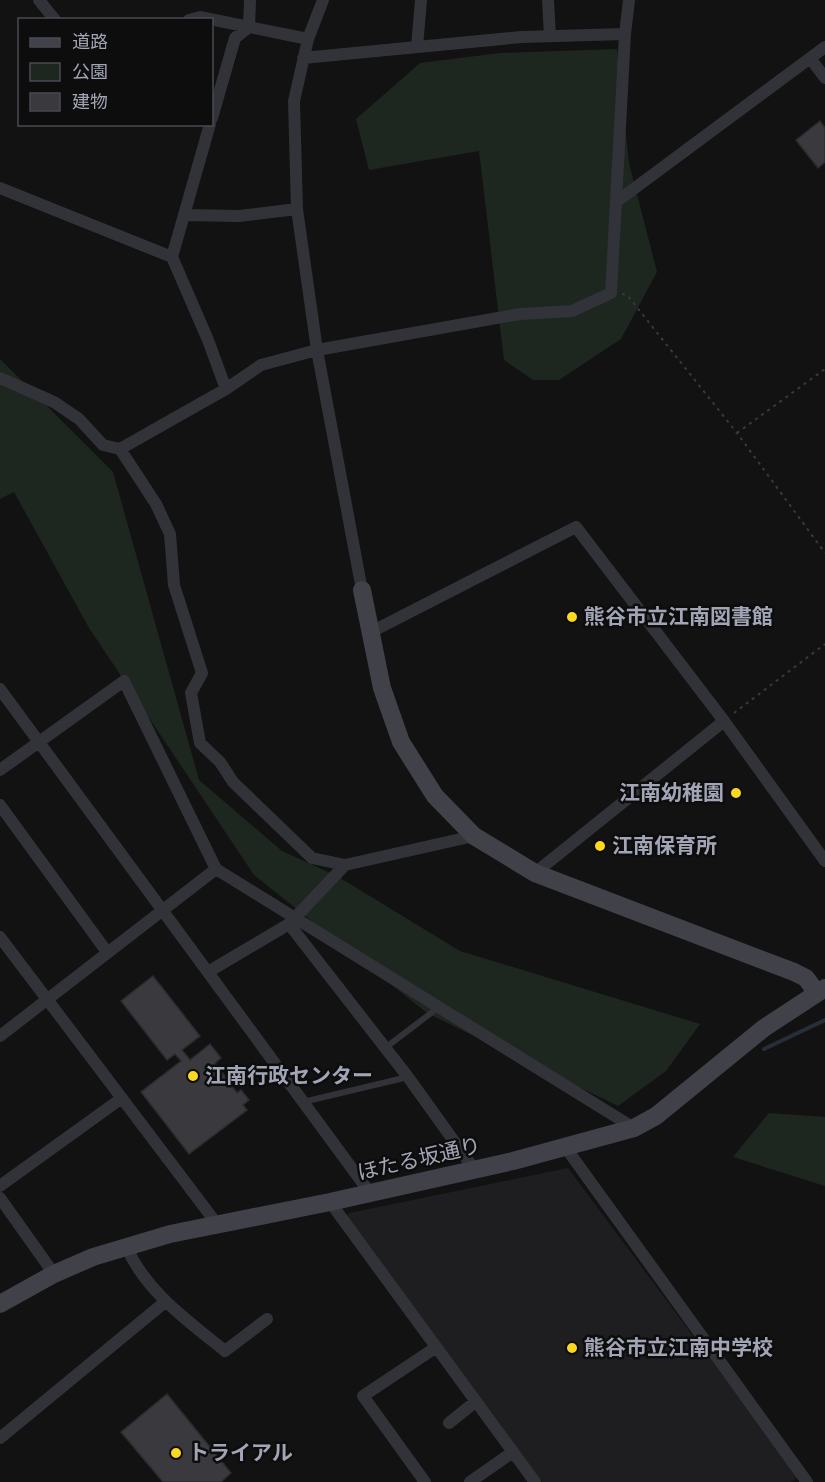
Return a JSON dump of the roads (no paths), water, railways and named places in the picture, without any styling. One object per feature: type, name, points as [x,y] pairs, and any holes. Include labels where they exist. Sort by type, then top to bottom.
[{"type":"street","points":[[39,0],[53,18]]},
{"type":"street","points":[[213,115],[235,38],[249,27],[250,0]]},
{"type":"street","points":[[323,0],[308,39],[294,101],[297,208],[318,350],[362,590],[382,688],[401,742],[435,796],[474,836],[535,873],[794,972],[821,990]]},
{"type":"street","points":[[417,47],[421,0]]},
{"type":"street","points":[[548,0],[550,36]]},
{"type":"street","points":[[0,378],[54,402],[79,418],[103,445],[120,449],[226,388],[261,365],[318,350],[520,314],[572,311],[611,293],[625,34],[629,0]]},
{"type":"street","points":[[213,20],[308,39]]},
{"type":"street","points":[[303,58],[550,36],[625,34]]},
{"type":"street","points":[[616,202],[825,47]]},
{"type":"street","points":[[810,58],[825,78]]},
{"type":"street","points":[[209,126],[172,257],[226,388]]},
{"type":"street","points":[[0,188],[172,257]]},
{"type":"street","points":[[184,215],[239,216],[297,208]]},
{"type":"street","points":[[120,449],[156,504],[170,534],[174,585],[202,673],[191,693],[200,743],[220,762],[233,782],[312,858],[345,865],[474,836]]},
{"type":"street","points":[[371,632],[576,527],[724,721],[825,861]]},
{"type":"street","points":[[0,770],[124,681],[216,869],[292,920],[440,1007],[634,1128]]},
{"type":"street","points":[[0,689],[370,1193]]},
{"type":"street","points":[[535,873],[724,721]]},
{"type":"street","points":[[0,805],[108,952]]},
{"type":"street","points":[[208,972],[292,920],[345,865]]},
{"type":"street","points":[[0,1036],[216,869]]},
{"type":"street","points":[[292,920],[474,1169]]},
{"type":"street","points":[[0,937],[217,1224]]},
{"type":"street","name":"ほたる坂通り","points":[[0,1304],[54,1274],[126,1246],[566,1148],[634,1128],[656,1116],[764,1028],[821,990]]},
{"type":"street","points":[[0,1186],[122,1098]]},
{"type":"street","points":[[566,1148],[803,1480]]},
{"type":"street","points":[[0,1198],[54,1274]]},
{"type":"street","points":[[330,1202],[535,1482]]},
{"type":"street","points":[[126,1246],[132,1261],[165,1302],[225,1351],[267,1319]]},
{"type":"street","points":[[0,1438],[165,1302]]},
{"type":"street","points":[[425,1482],[363,1396],[435,1348]]},
{"type":"street","points":[[449,1423],[475,1402]]},
{"type":"street","points":[[470,1482],[513,1452]]},
{"type":"lane","points":[[385,1048],[440,1007]]},
{"type":"lane","points":[[303,1102],[408,1077]]},
{"type":"waterway","points":[[764,1049],[825,1020]]},
{"type":"place","name":"熊谷市立江南図書館","points":[[572,617]]},
{"type":"place","name":"江南幼稚園","points":[[736,793]]},
{"type":"place","name":"江南保育所","points":[[600,846]]},
{"type":"place","name":"江南行政センター","points":[[193,1076]]},
{"type":"place","name":"熊谷市立江南中学校","points":[[572,1348]]},
{"type":"place","name":"トライアル","points":[[176,1453]]}]
